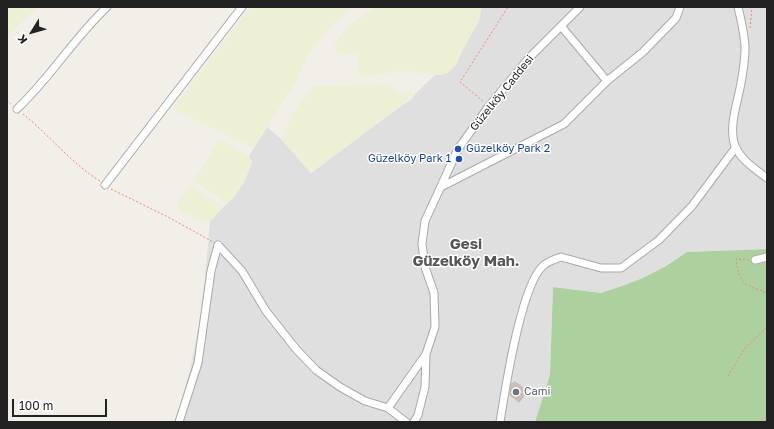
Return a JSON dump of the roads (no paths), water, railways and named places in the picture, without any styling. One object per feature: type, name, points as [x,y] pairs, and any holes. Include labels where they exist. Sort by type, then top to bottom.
[{"type":"street","points":[[17,109],[30,97],[94,20],[107,7]]},
{"type":"street","points":[[105,185],[137,142],[172,100],[242,7]]},
{"type":"street","name":"Güzelköy Caddesi","points":[[414,422],[418,416],[425,387],[426,354],[435,326],[434,293],[425,266],[422,244],[425,221],[458,149],[488,106],[528,59],[580,7]]},
{"type":"street","points":[[441,187],[564,124],[607,81],[643,52],[660,35],[676,18],[680,7]]},
{"type":"street","points":[[738,7],[745,48],[733,134],[736,147],[740,155],[767,178]]},
{"type":"street","points":[[561,26],[607,81]]},
{"type":"street","points":[[500,422],[511,360],[524,307],[533,280],[544,265],[561,257],[601,268],[621,268],[659,240],[692,206],[736,147]]},
{"type":"street","points":[[179,422],[198,364],[211,271],[218,245],[242,271],[266,311],[316,370],[340,387],[365,401],[388,408],[406,422]]},
{"type":"street","points":[[755,260],[767,257]]},
{"type":"street","points":[[388,408],[426,354]]},
{"type":"place","name":"Güzelköy Park 2","points":[[458,149]]},
{"type":"place","name":"Güzelköy Park 1","points":[[459,159]]},
{"type":"place","name":"Cami","points":[[516,392]]},
{"type":"district","name":"Gesi Güzelköy Mah.","points":[[466,252]]}]
